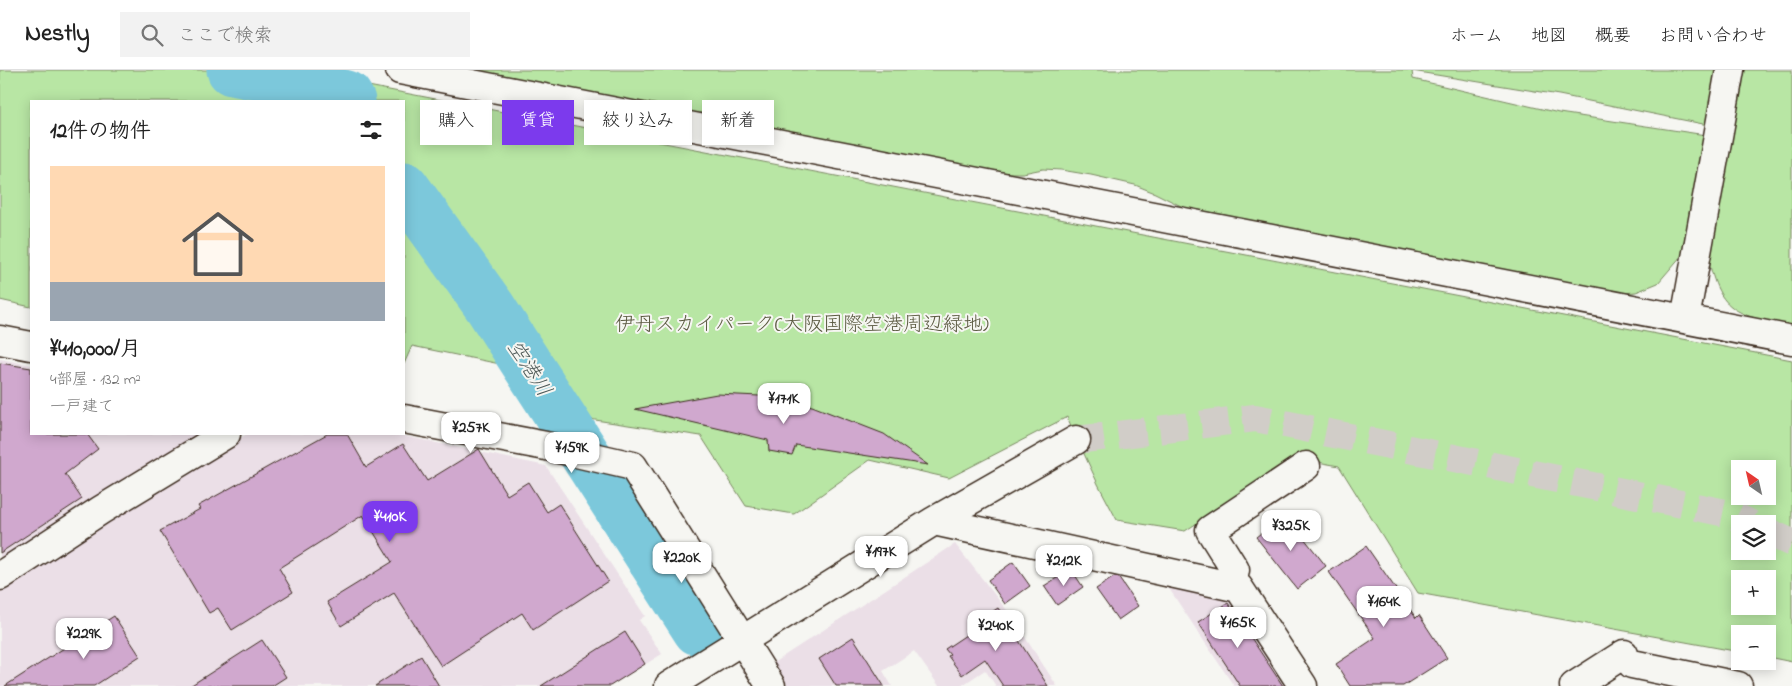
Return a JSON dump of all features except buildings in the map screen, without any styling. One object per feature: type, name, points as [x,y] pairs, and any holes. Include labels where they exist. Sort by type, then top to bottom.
[{"type":"street","points":[[400,70],[1792,340]]},
{"type":"street","points":[[1685,320],[1730,70]]},
{"type":"street","points":[[0,340],[30,346]]},
{"type":"street","points":[[405,419],[546,446],[633,466],[771,686]]},
{"type":"street","points":[[0,576],[101,510],[224,435]]},
{"type":"street","points":[[668,686],[934,521],[1076,440]]},
{"type":"street","points":[[1232,586],[1235,570],[1210,530],[1306,466]]},
{"type":"street","points":[[934,521],[1240,588],[1303,686]]},
{"type":"street","points":[[1574,686],[1628,659],[1738,686]]},
{"type":"shaded area","points":[[0,359],[30,365],[30,435],[205,435],[0,566]]},
{"type":"shaded area","points":[[245,435],[400,435],[546,466],[645,616],[639,620],[662,654],[610,686],[0,686],[0,589],[100,524]]},
{"type":"shaded area","points":[[955,544],[1009,613],[1057,686],[996,686],[985,670],[961,686],[939,686],[914,651],[883,671],[892,686],[788,686],[773,663]]},
{"type":"shaded area","points":[[1168,587],[1238,597],[1295,686],[1234,686]]},
{"type":"green space","name":"伊丹スカイパーク(大阪国際空港周辺緑地)","points":[[0,70],[285,70],[441,100],[420,100],[420,145],[492,145],[492,110],[502,112],[502,145],[574,145],[574,126],[584,128],[584,145],[675,145],[1792,360],[1792,662],[1776,659],[1776,625],[1731,625],[1731,650],[1418,593],[1339,466],[1296,458],[1185,531],[1117,520],[1067,417],[949,478],[870,460],[794,514],[746,506],[701,436],[582,418],[530,405],[500,364],[412,346],[405,362],[405,100],[30,100],[30,307],[0,300]]},
{"type":"green space","points":[[471,70],[1718,70],[1708,125],[1559,95],[1412,71],[1413,79],[1559,113],[1706,135],[1691,233],[1682,255],[1658,283],[1636,292],[1622,293],[1183,207],[1135,185],[1091,175],[1043,169],[1023,173],[1006,173],[774,128],[774,100],[702,100],[702,114],[692,113],[692,100],[627,100]]},
{"type":"green space","points":[[1741,70],[1792,70],[1792,326],[1743,314],[1732,307],[1724,299],[1717,287],[1707,251]]},
{"type":"waterway","name":"空港川","points":[[232,70],[304,84],[347,96],[349,100]]},
{"type":"waterway","name":"空港川","points":[[405,188],[490,307],[698,630]]},
{"type":"tunnel","points":[[1076,440],[1255,418],[1733,515]]},
{"type":"tunnel","points":[[1776,536],[1792,543]]}]
